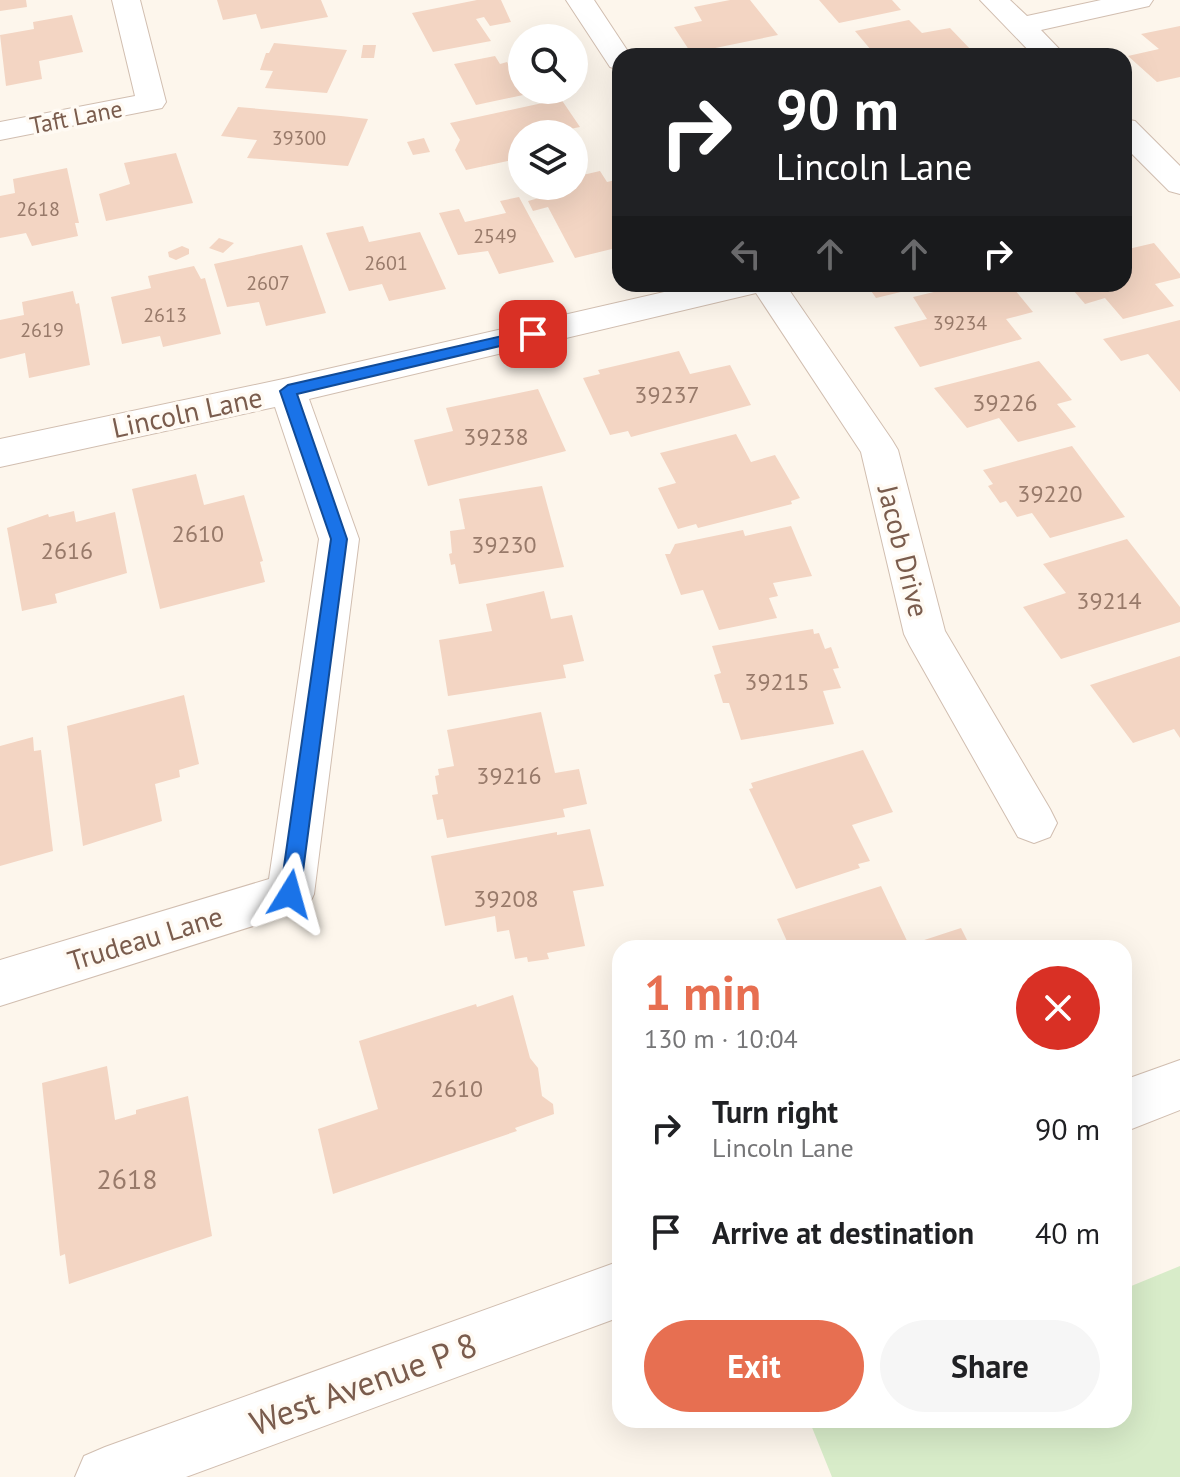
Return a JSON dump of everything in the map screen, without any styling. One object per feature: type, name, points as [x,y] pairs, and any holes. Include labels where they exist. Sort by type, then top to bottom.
[{"type":"street","name":"Taft Lane","points":[[0,131],[151,102],[126,0]]},
{"type":"street","points":[[580,0],[612,49]]},
{"type":"street","points":[[994,0],[1043,48]]},
{"type":"street","points":[[1021,26],[1139,0]]},
{"type":"street","points":[[1132,136],[1180,184]]},
{"type":"street","name":"Lincoln Lane","points":[[0,453],[288,391],[713,292]]},
{"type":"street","name":"Jacob Drive","points":[[773,292],[879,450],[925,634],[1034,823]]},
{"type":"street","name":"Trudeau Lane","points":[[0,983],[290,894],[339,539],[288,391]]},
{"type":"street","points":[[1132,1103],[1180,1085]]},
{"type":"street","name":"West Avenue P 8","points":[[105,1477],[612,1292]]},
{"type":"green space","points":[[1180,1266],[1180,1477],[832,1477],[812,1428],[1132,1428],[1132,1286]]},
{"type":"building","points":[[0,0],[26,0],[27,7],[0,11]]},
{"type":"building","points":[[217,0],[321,0],[328,17],[261,29],[256,14],[223,20]]},
{"type":"building","points":[[477,0],[501,0],[511,22],[490,26],[484,17],[476,19],[491,41],[433,52],[412,13]]},
{"type":"building","points":[[730,0],[750,0],[778,35],[715,48],[688,48],[674,27],[702,21],[694,7]]},
{"type":"building","points":[[819,0],[892,0],[901,10],[839,23]]},
{"type":"building","points":[[72,15],[83,52],[39,61],[42,79],[6,86],[0,35],[34,29],[33,22]]},
{"type":"building","points":[[909,20],[922,33],[950,28],[969,48],[869,48],[855,31]]},
{"type":"building","points":[[1180,26],[1180,77],[1157,82],[1132,60],[1132,55],[1159,49],[1141,34]]},
{"type":"building","points":[[274,43],[347,50],[327,93],[265,88],[273,71],[260,70],[266,53]]},
{"type":"building","points":[[363,45],[376,45],[374,58],[361,58]]},
{"type":"building","points":[[495,56],[500,64],[507,62],[508,98],[476,105],[454,64]]},
{"type":"building","points":[[538,104],[564,104],[575,120],[508,120],[508,161],[466,170],[455,150],[460,140],[450,123]]},
{"type":"building","points":[[238,107],[368,119],[348,166],[247,158],[257,140],[221,136]]},
{"type":"building","points":[[424,138],[430,152],[413,155],[407,142]]},
{"type":"building","points":[[176,153],[193,203],[106,221],[99,194],[130,184],[124,163]]},
{"type":"building","points":[[67,168],[79,223],[75,223],[78,236],[32,246],[26,233],[0,238],[0,196],[15,193],[13,179]]},
{"type":"building","points":[[600,171],[607,182],[612,181],[612,249],[575,258],[548,207],[533,211],[528,201],[588,200],[588,174]]},
{"type":"building","points":[[521,200],[554,262],[499,274],[488,251],[458,255],[439,213],[459,209],[465,222],[506,213],[500,201]]},
{"type":"building","points":[[363,226],[369,242],[420,232],[446,289],[389,301],[382,284],[349,291],[326,233]]},
{"type":"building","points":[[219,238],[234,243],[223,253],[209,248]]},
{"type":"building","points":[[1154,243],[1180,274],[1180,278],[1155,284],[1174,306],[1123,319],[1105,298],[1085,304],[1075,292],[1132,292],[1132,248]]},
{"type":"building","points":[[302,245],[326,313],[266,326],[259,302],[227,307],[214,264]]},
{"type":"building","points":[[182,246],[189,249],[189,254],[176,260],[169,257],[168,252]]},
{"type":"building","points":[[194,266],[201,279],[205,278],[221,334],[163,347],[160,336],[122,344],[111,297],[151,288],[148,276]]},
{"type":"building","points":[[73,291],[76,304],[79,303],[90,365],[29,378],[25,353],[0,359],[0,320],[24,315],[22,302]]},
{"type":"building","points":[[872,292],[901,292],[876,298]]},
{"type":"building","points":[[934,292],[1017,292],[1033,312],[1006,319],[1022,339],[920,367],[894,327],[927,319],[913,297]]},
{"type":"building","points":[[1180,320],[1180,392],[1148,354],[1121,361],[1103,339]]},
{"type":"building","points":[[679,351],[690,374],[730,365],[751,405],[631,437],[628,431],[610,435],[583,378],[600,374],[598,370]]},
{"type":"building","points":[[1039,361],[1072,400],[1057,404],[1076,427],[1018,442],[999,418],[967,428],[934,388]]},
{"type":"building","points":[[538,389],[566,451],[428,486],[414,440],[453,431],[446,408]]},
{"type":"building","points":[[736,434],[751,462],[775,455],[800,498],[791,501],[792,504],[698,528],[696,524],[678,529],[658,488],[676,483],[660,453]]},
{"type":"building","points":[[1072,446],[1125,517],[1050,538],[1032,513],[1017,517],[1006,501],[1000,503],[988,486],[993,484],[983,470]]},
{"type":"building","points":[[196,474],[204,505],[244,495],[263,561],[260,562],[265,582],[160,609],[132,489]]},
{"type":"building","points":[[542,486],[564,567],[459,584],[455,564],[451,565],[449,554],[452,553],[450,531],[465,529],[459,499]]},
{"type":"building","points":[[74,511],[76,522],[115,512],[127,573],[55,594],[57,603],[22,611],[7,528],[48,514],[49,517]]},
{"type":"building","points":[[791,526],[812,576],[773,583],[778,596],[769,598],[777,618],[719,630],[703,590],[681,595],[665,554],[670,554],[675,544],[743,530],[745,536]]},
{"type":"building","points":[[1127,539],[1180,607],[1180,622],[1061,659],[1023,607],[1066,593],[1043,564]]},
{"type":"building","points":[[544,591],[551,619],[572,615],[584,661],[563,665],[566,678],[448,696],[439,640],[492,631],[486,604]]},
{"type":"building","points":[[813,629],[814,634],[819,633],[825,649],[831,647],[839,668],[833,669],[841,688],[823,691],[834,724],[741,740],[729,703],[723,703],[714,675],[721,673],[712,646]]},
{"type":"building","points":[[1180,656],[1180,738],[1174,729],[1133,743],[1090,685]]},
{"type":"building","points":[[184,695],[199,764],[179,770],[180,777],[155,784],[162,821],[83,846],[67,726]]},
{"type":"building","points":[[541,712],[555,773],[579,769],[587,804],[563,809],[565,817],[447,838],[443,819],[437,820],[432,795],[438,794],[435,776],[439,775],[438,769],[454,766],[447,730]]},
{"type":"building","points":[[33,737],[34,751],[41,750],[53,851],[0,866],[0,746]]},
{"type":"building","points":[[863,750],[893,812],[852,825],[870,861],[858,864],[860,868],[796,889],[749,789],[753,788],[751,783]]},
{"type":"building","points":[[590,829],[604,886],[573,891],[585,946],[547,953],[549,959],[528,962],[527,957],[515,959],[509,930],[497,932],[495,916],[445,926],[431,856],[557,832],[557,835]]},
{"type":"building","points":[[881,886],[907,940],[786,940],[777,919]]},
{"type":"building","points":[[961,928],[967,940],[924,940]]},
{"type":"building","points":[[513,995],[530,1058],[538,1068],[542,1096],[553,1104],[554,1114],[515,1128],[517,1131],[333,1194],[318,1129],[378,1109],[359,1041]]},
{"type":"building","points":[[107,1066],[115,1120],[136,1114],[136,1110],[188,1096],[212,1236],[69,1284],[65,1254],[60,1256],[42,1083]]},
{"type":"route","points":[[290,894],[339,539],[288,391],[533,334]]}]
